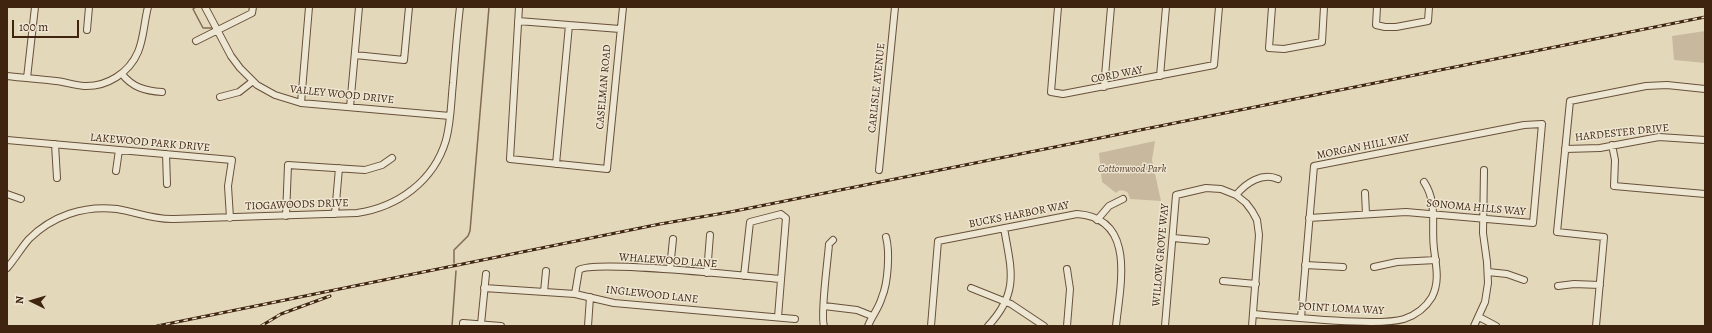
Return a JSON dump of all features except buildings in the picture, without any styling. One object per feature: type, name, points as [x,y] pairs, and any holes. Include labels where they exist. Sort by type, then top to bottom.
[{"type":"street","points":[[27,78],[34,7]]},
{"type":"street","points":[[87,30],[89,7]]},
{"type":"street","points":[[7,76],[89,86],[108,82],[122,74],[132,63],[139,50],[148,7]]},
{"type":"street","name":"VALLEY WOOD DRIVE","points":[[205,7],[237,64],[252,81],[275,95],[301,102],[450,116]]},
{"type":"street","points":[[196,41],[252,13],[253,7]]},
{"type":"street","points":[[301,102],[309,7]]},
{"type":"street","points":[[350,107],[359,7]]},
{"type":"street","points":[[355,55],[404,60],[409,7]]},
{"type":"street","name":"TIOGAWOODS DRIVE","points":[[7,268],[26,243],[37,232],[55,220],[80,211],[117,209],[163,220],[230,218],[357,213],[378,209],[397,200],[415,188],[429,173],[438,159],[446,140],[450,116],[460,7]]},
{"type":"street","points":[[519,7],[510,159],[556,164],[569,25]]},
{"type":"street","name":"CASELMAN ROAD","points":[[556,164],[607,169],[623,7]]},
{"type":"street","name":"CARLISLE AVENUE","points":[[879,170],[895,7]]},
{"type":"street","name":"CORD WAY","points":[[1058,7],[1051,92],[1070,94],[1214,65],[1219,7]]},
{"type":"street","points":[[1104,87],[1111,7]]},
{"type":"street","points":[[1160,76],[1166,7]]},
{"type":"street","points":[[1272,7],[1269,48],[1279,50],[1322,42],[1324,7]]},
{"type":"street","points":[[1377,7],[1376,25],[1391,27],[1428,21],[1429,7]]},
{"type":"street","points":[[518,21],[620,29]]},
{"type":"street","points":[[122,74],[128,81],[137,87],[162,92]]},
{"type":"street","points":[[220,97],[239,92],[252,81]]},
{"type":"street","points":[[1596,326],[1604,237],[1557,232],[1570,101],[1646,86],[1705,89]]},
{"type":"street","name":"MORGAN HILL WAY","points":[[1301,318],[1314,166],[1524,125],[1542,124]]},
{"type":"street","name":"SONOMA HILLS WAY","points":[[1309,218],[1406,212],[1534,223],[1542,124]]},
{"type":"street","name":"HARDESTER DRIVE","points":[[1565,149],[1589,149],[1658,137],[1705,140]]},
{"type":"street","name":"LAKEWOOD PARK DRIVE","points":[[7,140],[232,160],[228,186],[230,218]]},
{"type":"street","points":[[55,144],[57,178]]},
{"type":"street","points":[[1612,145],[1615,160],[1614,186],[1705,194]]},
{"type":"street","points":[[116,171],[119,150]]},
{"type":"street","points":[[166,154],[167,184]]},
{"type":"street","points":[[286,216],[288,165],[370,169],[382,165],[392,158]]},
{"type":"street","points":[[335,214],[339,168]]},
{"type":"street","points":[[1474,326],[1479,317],[1487,293],[1488,272],[1483,238],[1484,170]]},
{"type":"street","points":[[1236,195],[1247,184],[1256,180],[1268,176],[1278,179]]},
{"type":"street","name":"POINT LOMA WAY","points":[[1253,314],[1354,324],[1396,321],[1410,317],[1418,312],[1429,301],[1435,288],[1437,273],[1433,234],[1432,198],[1424,182]]},
{"type":"street","name":"WILLOW GROVE WAY","points":[[1165,326],[1176,195],[1211,188],[1221,189],[1236,195],[1250,207],[1258,225],[1259,240],[1252,326]]},
{"type":"street","points":[[7,194],[21,199]]},
{"type":"street","points":[[1365,194],[1366,214]]},
{"type":"street","points":[[1097,220],[1109,206],[1123,199]]},
{"type":"street","points":[[744,276],[749,224],[752,221],[781,214],[786,218],[778,317]]},
{"type":"street","name":"BUCKS HARBOR WAY","points":[[931,326],[938,241],[1072,215],[1086,216],[1097,220],[1112,232],[1119,244],[1121,253],[1116,326]]},
{"type":"street","points":[[988,326],[1006,302],[1011,286],[1012,275],[1004,228]]},
{"type":"street","points":[[707,273],[710,235]]},
{"type":"street","points":[[868,326],[880,303],[885,289],[888,250],[886,237]]},
{"type":"street","points":[[1173,238],[1206,241]]},
{"type":"street","points":[[670,269],[673,239]]},
{"type":"street","points":[[824,326],[824,306],[830,244],[833,240]]},
{"type":"street","points":[[1374,268],[1397,262],[1436,260]]},
{"type":"street","points":[[1305,265],[1343,267]]},
{"type":"street","name":"WHALEWOOD LANE","points":[[575,294],[578,272],[584,268],[607,266],[670,269],[781,279]]},
{"type":"street","points":[[1067,269],[1070,289],[1067,326]]},
{"type":"street","points":[[544,292],[546,271]]},
{"type":"street","points":[[1488,272],[1507,274],[1524,280]]},
{"type":"street","points":[[481,324],[486,274]]},
{"type":"street","points":[[1223,281],[1256,284]]},
{"type":"street","points":[[1558,286],[1574,284],[1600,285]]},
{"type":"street","name":"INGLEWOOD LANE","points":[[484,288],[575,294],[614,303],[795,319]]},
{"type":"street","points":[[971,288],[1006,302],[1044,326]]},
{"type":"street","points":[[588,326],[590,297]]},
{"type":"street","points":[[824,306],[858,310],[872,316]]},
{"type":"street","points":[[1479,317],[1496,326]]},
{"type":"street","points":[[463,325],[481,324],[501,326]]},
{"type":"green space","points":[[1705,31],[1705,63],[1674,60],[1672,36]]},
{"type":"green space","name":"Cottonwood Park","points":[[1155,141],[1152,160],[1161,201],[1130,199],[1128,193],[1120,190],[1116,193],[1102,182],[1099,153]]},
{"type":"waterway","points":[[196,7],[193,9],[203,28],[214,28]]},
{"type":"waterway","points":[[454,263],[454,250],[468,236],[470,231],[489,7]]},
{"type":"waterway","points":[[452,326],[456,271]]},
{"type":"railway","points":[[157,326],[660,224],[730,212],[1705,17]]},
{"type":"railway","points":[[261,326],[281,314],[330,296]]}]
